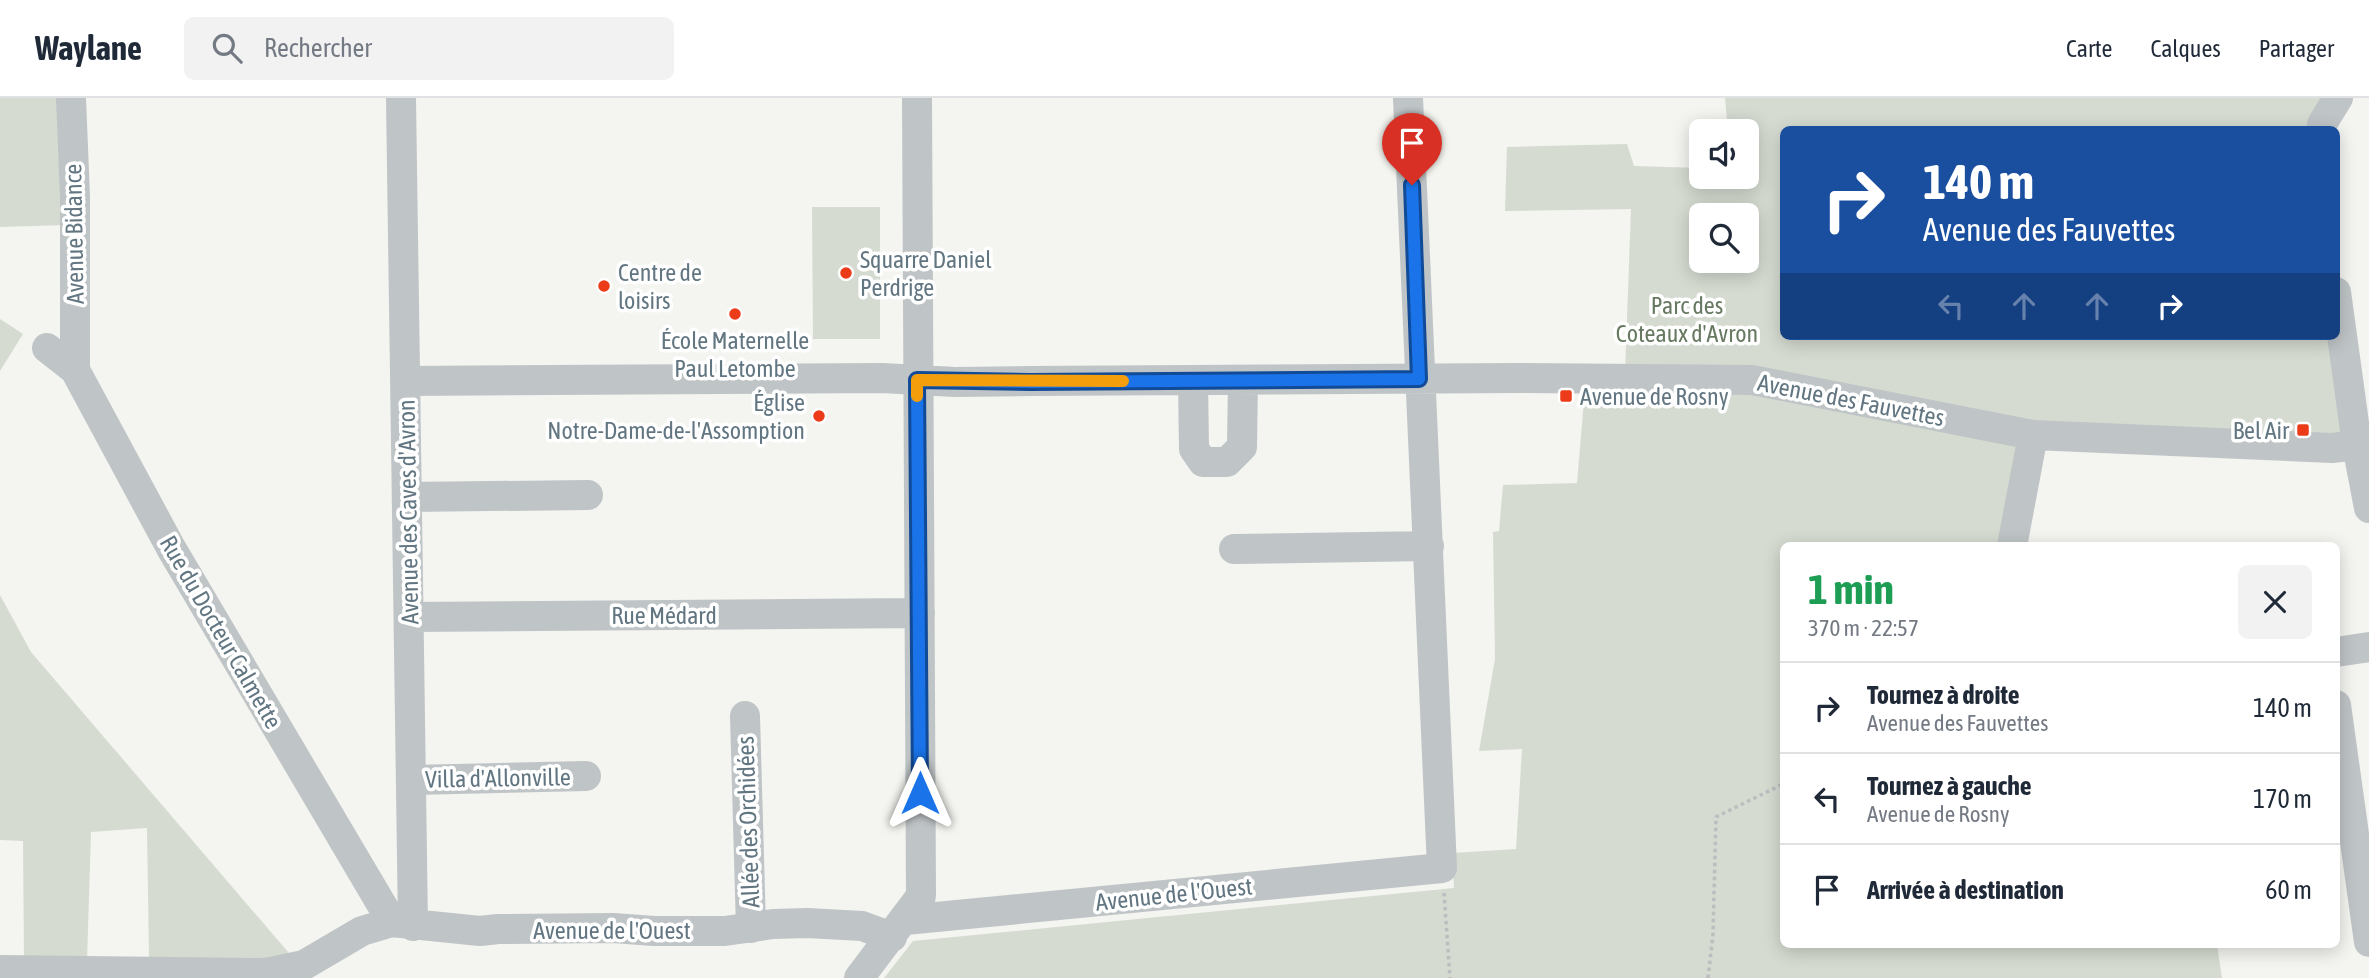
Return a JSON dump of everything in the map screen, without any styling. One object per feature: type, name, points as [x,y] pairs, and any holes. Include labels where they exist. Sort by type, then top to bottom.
[{"type":"street","name":"Avenue Bidance","points":[[71,98],[75,197],[75,370]]},
{"type":"street","name":"Avenue des Caves d'Avron","points":[[401,98],[411,780],[402,924]]},
{"type":"street","points":[[859,978],[921,897],[917,98]]},
{"type":"street","points":[[1408,98],[1442,868]]},
{"type":"street","points":[[2322,126],[2338,98]]},
{"type":"street","points":[[2340,315],[2363,444],[2369,508]]},
{"type":"street","name":"Rue du Docteur Calmette","points":[[47,348],[75,370],[171,548],[402,924]]},
{"type":"street","name":"Avenue des Fauvettes","points":[[407,381],[868,378],[1752,380],[2033,435],[2332,448],[2363,444]]},
{"type":"street","points":[[1193,380],[1194,449],[1203,462],[1227,462],[1242,447],[1242,380]]},
{"type":"street","points":[[2013,542],[2033,435]]},
{"type":"street","points":[[408,497],[588,495]]},
{"type":"street","points":[[1234,549],[1429,546]]},
{"type":"street","name":"Rue Médard","points":[[409,617],[919,613]]},
{"type":"street","points":[[2340,651],[2369,647]]},
{"type":"street","name":"Allée des Orchidées","points":[[745,716],[751,928]]},
{"type":"street","points":[[2340,734],[2369,942]]},
{"type":"street","name":"Villa d'Allonville","points":[[411,780],[586,776]]},
{"type":"street","name":"Avenue de l'Ouest","points":[[402,924],[480,931],[613,928],[725,931],[807,923],[898,928],[1442,868]]},
{"type":"street","points":[[0,970],[70,974],[266,973],[304,965],[362,930],[402,924]]},
{"type":"path","points":[[1708,978],[1713,934],[1716,817],[1780,785]]},
{"type":"path","points":[[1442,868],[1450,978]]},
{"type":"green space","points":[[0,98],[62,98],[66,225],[0,227]]},
{"type":"green space","name":"Parc des Coteaux d'Avron","points":[[1725,98],[2338,98],[2324,126],[1780,126],[1780,340],[2337,340],[2357,445],[2034,435],[2013,542],[1780,542],[1780,948],[2217,948],[2222,978],[884,978],[913,941],[1454,888],[1452,853],[1516,849],[1522,749],[1479,751],[1495,659],[1493,532],[1499,531],[1503,485],[1577,483],[1584,400],[1624,400],[1631,209],[1505,211],[1507,147],[1627,144],[1634,166],[1689,168],[1689,189],[1759,189],[1759,119],[1727,119]]},
{"type":"green space","name":"Squarre Daniel Perdrige","points":[[812,207],[880,207],[880,339],[813,339]]},
{"type":"green space","points":[[0,319],[23,334],[0,371]]},
{"type":"green space","points":[[0,595],[31,652],[294,959],[149,958],[147,828],[91,832],[87,961],[24,961],[23,841],[0,840]]},
{"type":"slow traffic","points":[[917,396],[917,380],[1123,381]]},
{"type":"place","name":"Squarre Daniel Perdrige","points":[[846,273]]},
{"type":"place","name":"Centre de loisirs","points":[[604,286]]},
{"type":"place","name":"École Maternelle Paul Letombe","points":[[735,314]]},
{"type":"place","name":"Avenue de Rosny","points":[[1566,396]]},
{"type":"place","name":"Église Notre-Dame-de-l'Assomption","points":[[819,416]]},
{"type":"place","name":"Bel Air","points":[[2303,430]]},
{"type":"route","points":[[920,793],[917,380],[1030,382],[1419,379],[1412,185]]}]
